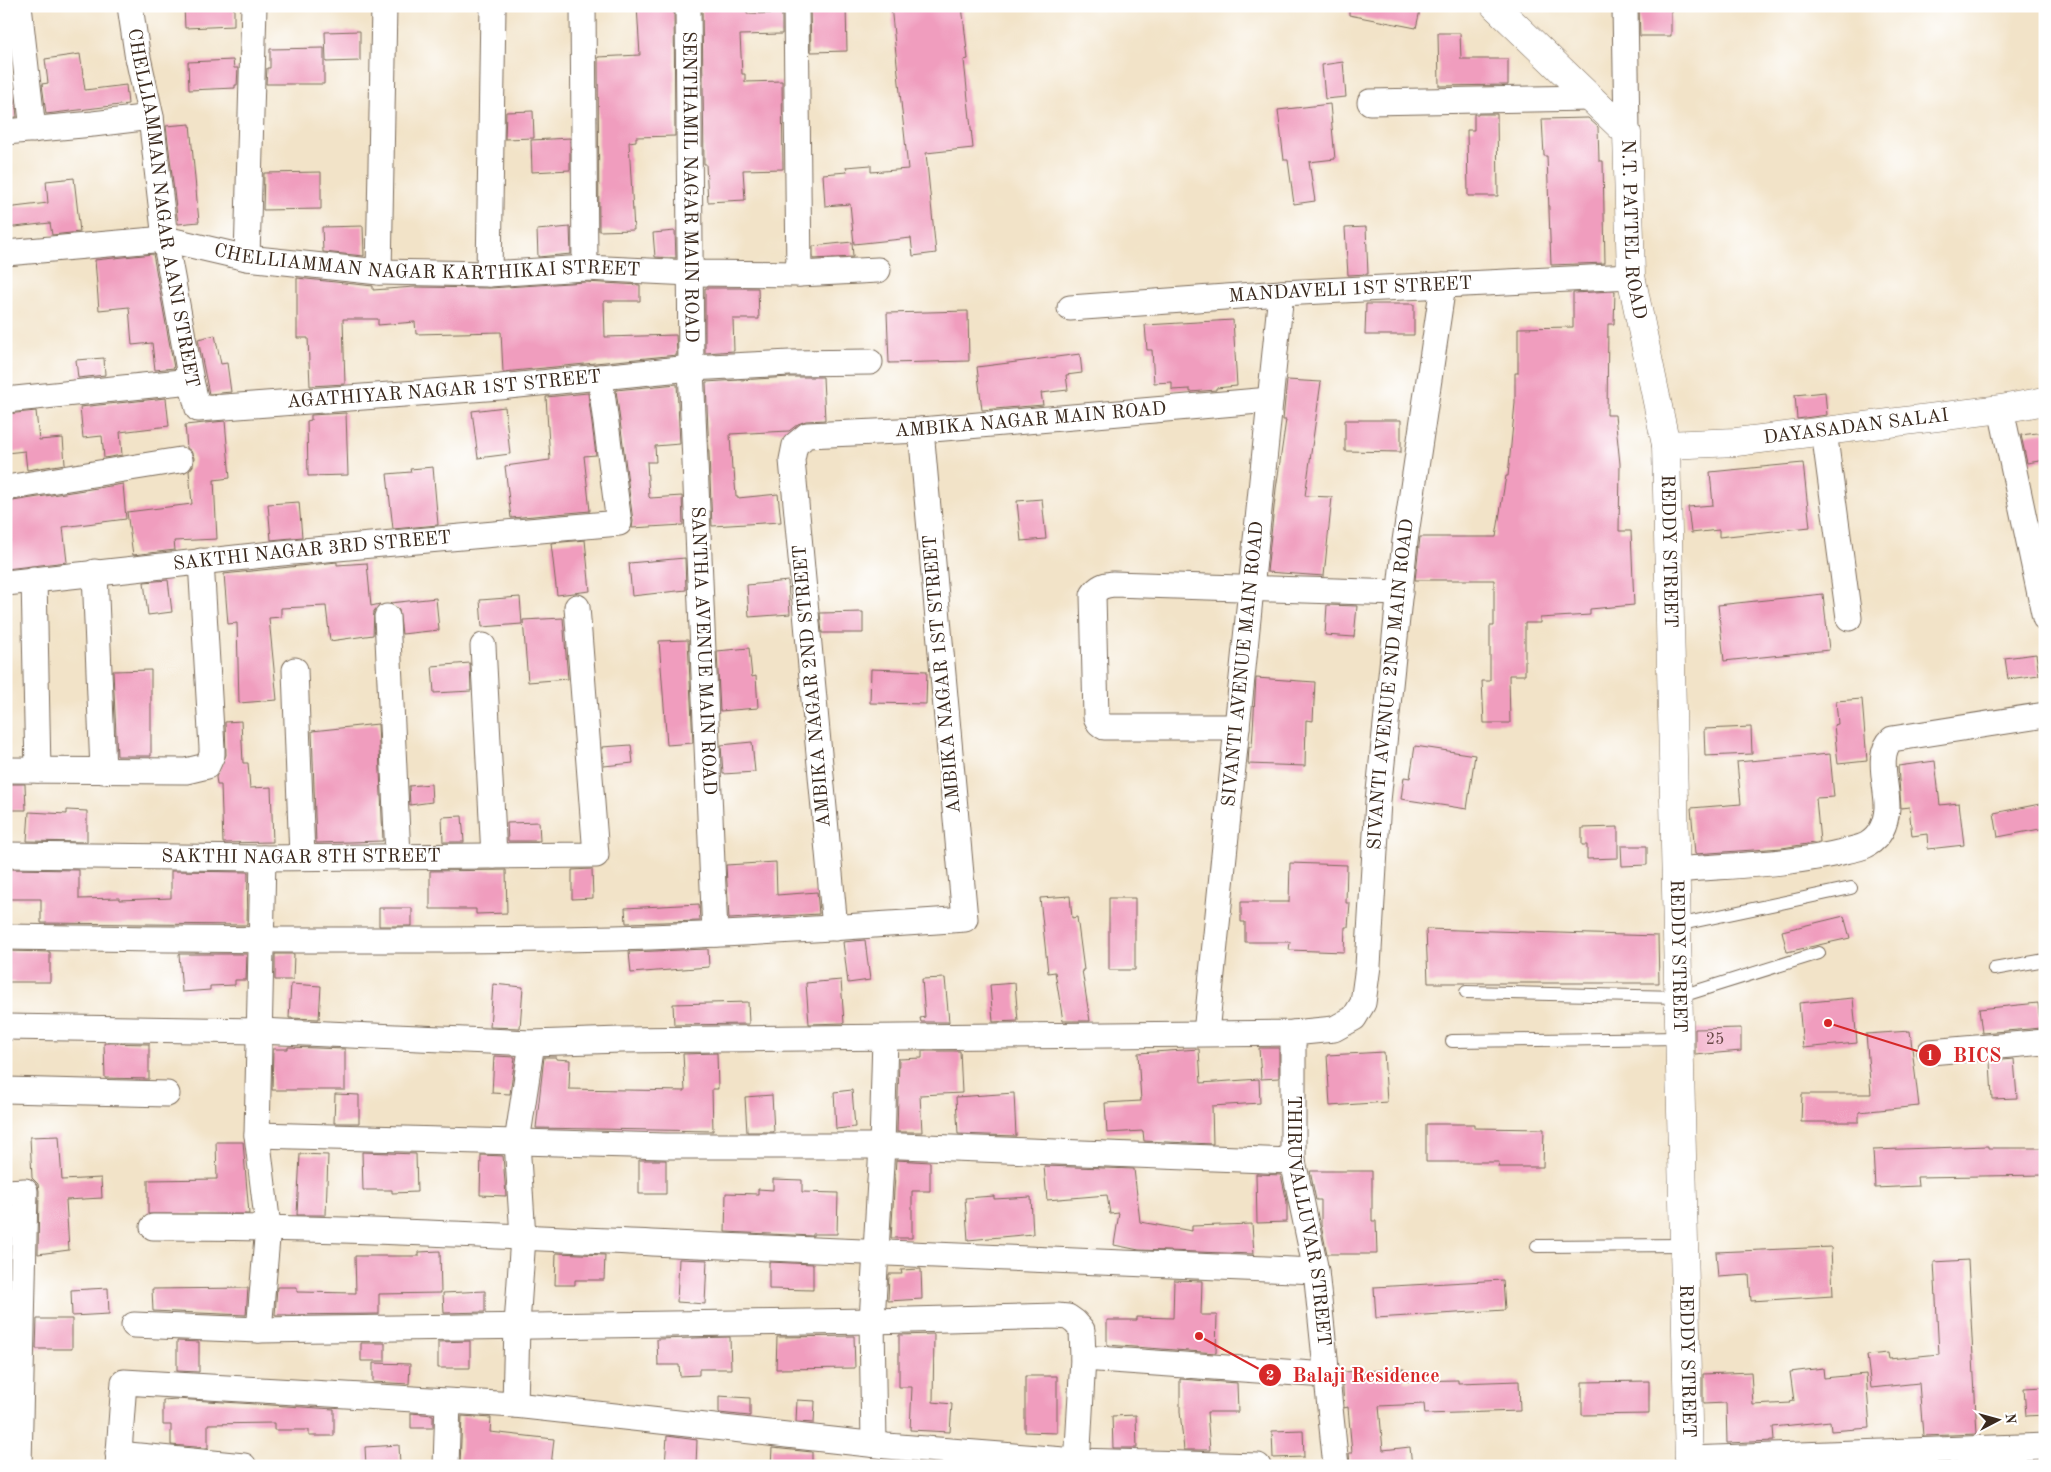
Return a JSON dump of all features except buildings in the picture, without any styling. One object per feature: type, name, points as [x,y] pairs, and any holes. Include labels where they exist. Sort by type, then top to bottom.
[{"type":"street","points":[[19,6],[33,130]]},
{"type":"street","name":"CHELLIAMMAN NAGAR AANI STREET","points":[[130,6],[137,53],[151,117],[165,239],[191,382],[198,409]]},
{"type":"street","points":[[247,258],[254,6]]},
{"type":"street","points":[[379,272],[384,6]]},
{"type":"street","points":[[489,274],[493,6]]},
{"type":"street","points":[[583,6],[585,268]]},
{"type":"street","name":"SENTHAMIL NAGAR MAIN ROAD","points":[[688,6],[691,273],[690,368]]},
{"type":"street","points":[[796,6],[799,274]]},
{"type":"street","name":"N.T. PATTEL ROAD","points":[[1495,6],[1627,133],[1631,276],[1666,445]]},
{"type":"street","points":[[1625,6],[1627,133]]},
{"type":"street","points":[[1370,102],[1591,98]]},
{"type":"street","points":[[6,132],[151,117]]},
{"type":"street","name":"CHELLIAMMAN NAGAR KARTHIKAI STREET","points":[[6,253],[165,239],[247,258],[379,272],[489,274],[585,268],[691,273],[799,274],[878,270]]},
{"type":"street","name":"MANDAVELI 1ST STREET","points":[[1070,308],[1281,293],[1631,276]]},
{"type":"street","name":"SIVANTI AVENUE 2ND MAIN ROAD","points":[[6,1027],[259,1031],[532,1043],[620,1040],[1293,1033],[1334,1029],[1354,1018],[1363,1003],[1368,966],[1378,801],[1405,541],[1443,285]]},
{"type":"street","name":"SIVANTI AVENUE MAIN ROAD","points":[[1206,1033],[1281,293]]},
{"type":"street","name":"AGATHIYAR NAGAR 1ST STREET","points":[[198,409],[500,387],[690,368],[790,363],[870,362]]},
{"type":"street","name":"SANTHA AVENUE MAIN ROAD","points":[[690,368],[715,934]]},
{"type":"street","name":"SAKTHI NAGAR 3RD STREET","points":[[6,583],[201,561],[619,522],[600,377]]},
{"type":"street","points":[[6,400],[191,382]]},
{"type":"street","name":"AMBIKA NAGAR MAIN ROAD","points":[[795,445],[807,435],[921,430],[1270,400]]},
{"type":"street","name":"DAYASADAN SALAI","points":[[1666,445],[1736,442],[2001,409],[2045,401]]},
{"type":"street","points":[[2001,409],[2045,618]]},
{"type":"street","name":"AMBIKA NAGAR 1ST STREET","points":[[835,928],[965,918],[921,430]]},
{"type":"street","points":[[1824,431],[1849,618]]},
{"type":"street","name":"AMBIKA NAGAR 2ND STREET","points":[[795,445],[792,460],[835,928]]},
{"type":"street","name":"REDDY STREET","points":[[1666,445],[1688,1462]]},
{"type":"street","points":[[6,488],[180,460]]},
{"type":"street","points":[[6,770],[186,772],[207,766],[212,755],[212,748],[201,561]]},
{"type":"street","points":[[96,572],[103,771]]},
{"type":"street","points":[[34,579],[38,770]]},
{"type":"street","points":[[1237,727],[1104,727],[1099,723],[1096,717],[1093,595],[1097,589],[1113,584],[1400,593]]},
{"type":"street","name":"SAKTHI NAGAR 8TH STREET","points":[[6,855],[262,858],[596,855],[577,607]]},
{"type":"street","points":[[387,617],[398,856]]},
{"type":"street","points":[[483,646],[494,856]]},
{"type":"street","points":[[296,670],[302,857]]},
{"type":"street","points":[[1676,870],[1820,858],[1867,845],[1882,830],[1885,819],[1887,809],[1883,754],[1885,745],[1892,739],[2045,715]]},
{"type":"street","points":[[259,1330],[268,1227],[257,1134],[262,858]]},
{"type":"street","points":[[6,937],[260,940],[613,938],[835,928]]},
{"type":"street","name":"THIRUVALLUVAR STREET","points":[[1293,1033],[1293,1162],[1316,1271],[1336,1466]]},
{"type":"street","points":[[874,1444],[872,1321],[882,1146],[885,1038]]},
{"type":"street","points":[[1930,1052],[2045,1042]]},
{"type":"street","points":[[515,1405],[516,1325],[523,1237],[517,1142],[532,1043]]},
{"type":"street","points":[[6,1090],[167,1094]]},
{"type":"street","points":[[257,1134],[666,1146],[882,1146],[1293,1162]]},
{"type":"street","points":[[15,1191],[19,1466]]},
{"type":"street","points":[[153,1227],[268,1227],[876,1252],[1079,1263],[1316,1271]]},
{"type":"street","points":[[134,1324],[259,1330],[1068,1317],[1082,1330],[1083,1358],[1077,1464]]},
{"type":"street","points":[[1083,1358],[1327,1376]]},
{"type":"street","points":[[244,1466],[118,1460],[124,1382],[515,1405],[1077,1464],[1258,1466]]},
{"type":"street","points":[[446,1466],[448,1402]]},
{"type":"street","points":[[1688,1462],[1864,1459],[2045,1446]]},
{"type":"lane","points":[[1677,925],[1850,888]]},
{"type":"lane","points":[[1466,992],[1678,998],[1819,953]]},
{"type":"lane","points":[[1994,969],[2045,960]]},
{"type":"lane","points":[[1452,1041],[1679,1038]]},
{"type":"lane","points":[[1538,1246],[1684,1245]]},
{"type":"place","name":"BICS","points":[[1828,1023]]},
{"type":"place","name":"Balaji Residence","points":[[1199,1336]]}]
